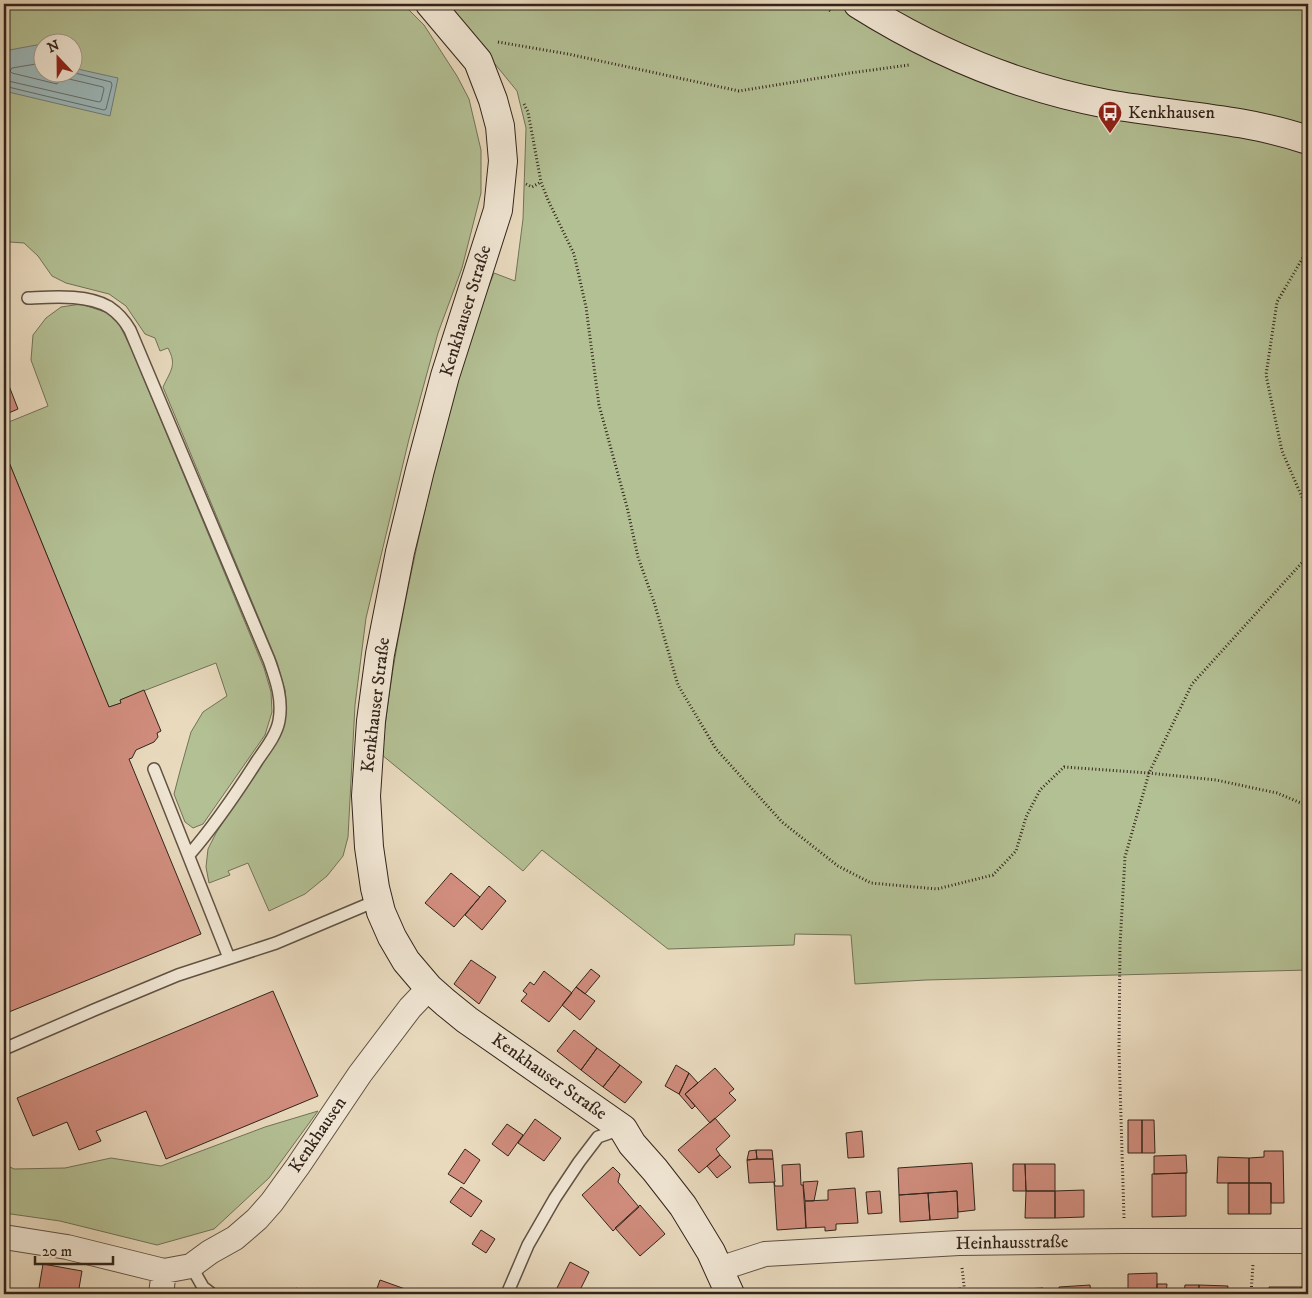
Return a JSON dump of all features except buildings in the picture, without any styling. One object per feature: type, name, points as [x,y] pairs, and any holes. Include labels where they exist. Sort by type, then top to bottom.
[{"type":"street","name":"Kenkhauser Straße","points":[[430,4],[478,61],[493,100],[500,126],[503,162],[498,210],[448,367],[420,470],[400,552],[380,654],[371,721],[366,796],[372,874],[378,900],[386,924],[400,951],[429,988],[466,1020],[623,1128],[632,1144],[683,1206],[711,1252],[730,1294]]},
{"type":"street","points":[[858,4],[889,23],[946,52],[990,70],[1067,95],[1106,104],[1248,124],[1308,140]]},
{"type":"street","name":"Kenkhausen","points":[[4,1237],[67,1247],[164,1271],[191,1266],[210,1252],[235,1238],[272,1202],[365,1066],[410,1008],[429,988]]},
{"type":"street","name":"Heinhausstraße","points":[[719,1269],[766,1254],[959,1243],[1308,1241]]},
{"type":"street","points":[[161,1294],[164,1271]]},
{"type":"lane","points":[[28,298],[62,297],[99,303],[109,307],[118,314],[130,330],[269,660],[279,690],[279,720],[276,730],[222,814],[189,855]]},
{"type":"lane","points":[[154,769],[229,958]]},
{"type":"lane","points":[[4,1049],[178,975],[276,943],[378,900]]},
{"type":"lane","points":[[506,1294],[528,1245],[555,1198],[579,1162],[598,1137],[623,1128]]},
{"type":"lane","points":[[191,1266],[203,1287],[212,1294]]},
{"type":"path","points":[[490,41],[568,54],[739,91],[914,65],[946,52]]},
{"type":"path","points":[[520,96],[528,112],[541,182],[574,254],[586,307],[599,405],[627,507],[638,557],[654,602],[678,685],[716,749],[782,822],[838,866],[871,883],[937,889],[993,875],[1016,851],[1026,817],[1040,790],[1064,767],[1216,780],[1277,793],[1308,806]]},
{"type":"path","points":[[501,181],[511,177],[532,186],[541,182]]},
{"type":"path","points":[[1308,249],[1277,302],[1266,375],[1282,451],[1308,511]]},
{"type":"path","points":[[1125,1241],[1119,1051],[1120,945],[1126,857],[1148,773],[1192,684],[1308,556]]},
{"type":"green space","points":[[4,4],[403,4],[424,25],[457,76],[469,99],[481,150],[481,193],[462,268],[438,333],[409,439],[366,618],[355,705],[348,837],[343,856],[327,876],[305,894],[269,911],[248,863],[228,871],[230,875],[209,883],[206,867],[208,849],[216,833],[276,741],[286,714],[285,690],[277,662],[163,387],[172,368],[171,354],[168,348],[160,351],[155,338],[145,334],[126,306],[109,294],[66,283],[52,276],[38,256],[24,243],[10,242],[4,245]]},
{"type":"green space","points":[[446,4],[1308,4],[1308,970],[926,980],[855,984],[851,935],[795,934],[794,945],[668,949],[542,850],[523,871],[382,755],[393,668],[422,523],[444,428],[482,303],[494,273],[515,281],[523,219],[526,128],[517,91]]},
{"type":"green space","points":[[81,304],[108,313],[119,324],[131,348],[264,668],[271,692],[272,712],[265,735],[203,824],[193,828],[185,822],[174,794],[191,732],[203,712],[227,696],[216,663],[120,700],[121,703],[109,707],[4,450],[4,424],[48,406],[31,360],[33,335],[46,318],[61,307]]},
{"type":"green space","points":[[318,1111],[269,1178],[214,1229],[157,1245],[60,1221],[4,1213],[4,1164],[14,1169],[65,1168],[111,1158],[161,1166],[265,1127]]},
{"type":"water","points":[[32,46],[32,82],[82,82],[82,70],[118,78],[110,116],[4,91],[4,51]]},
{"type":"place","name":"Kenkhausen","points":[[1110,134]]}]
